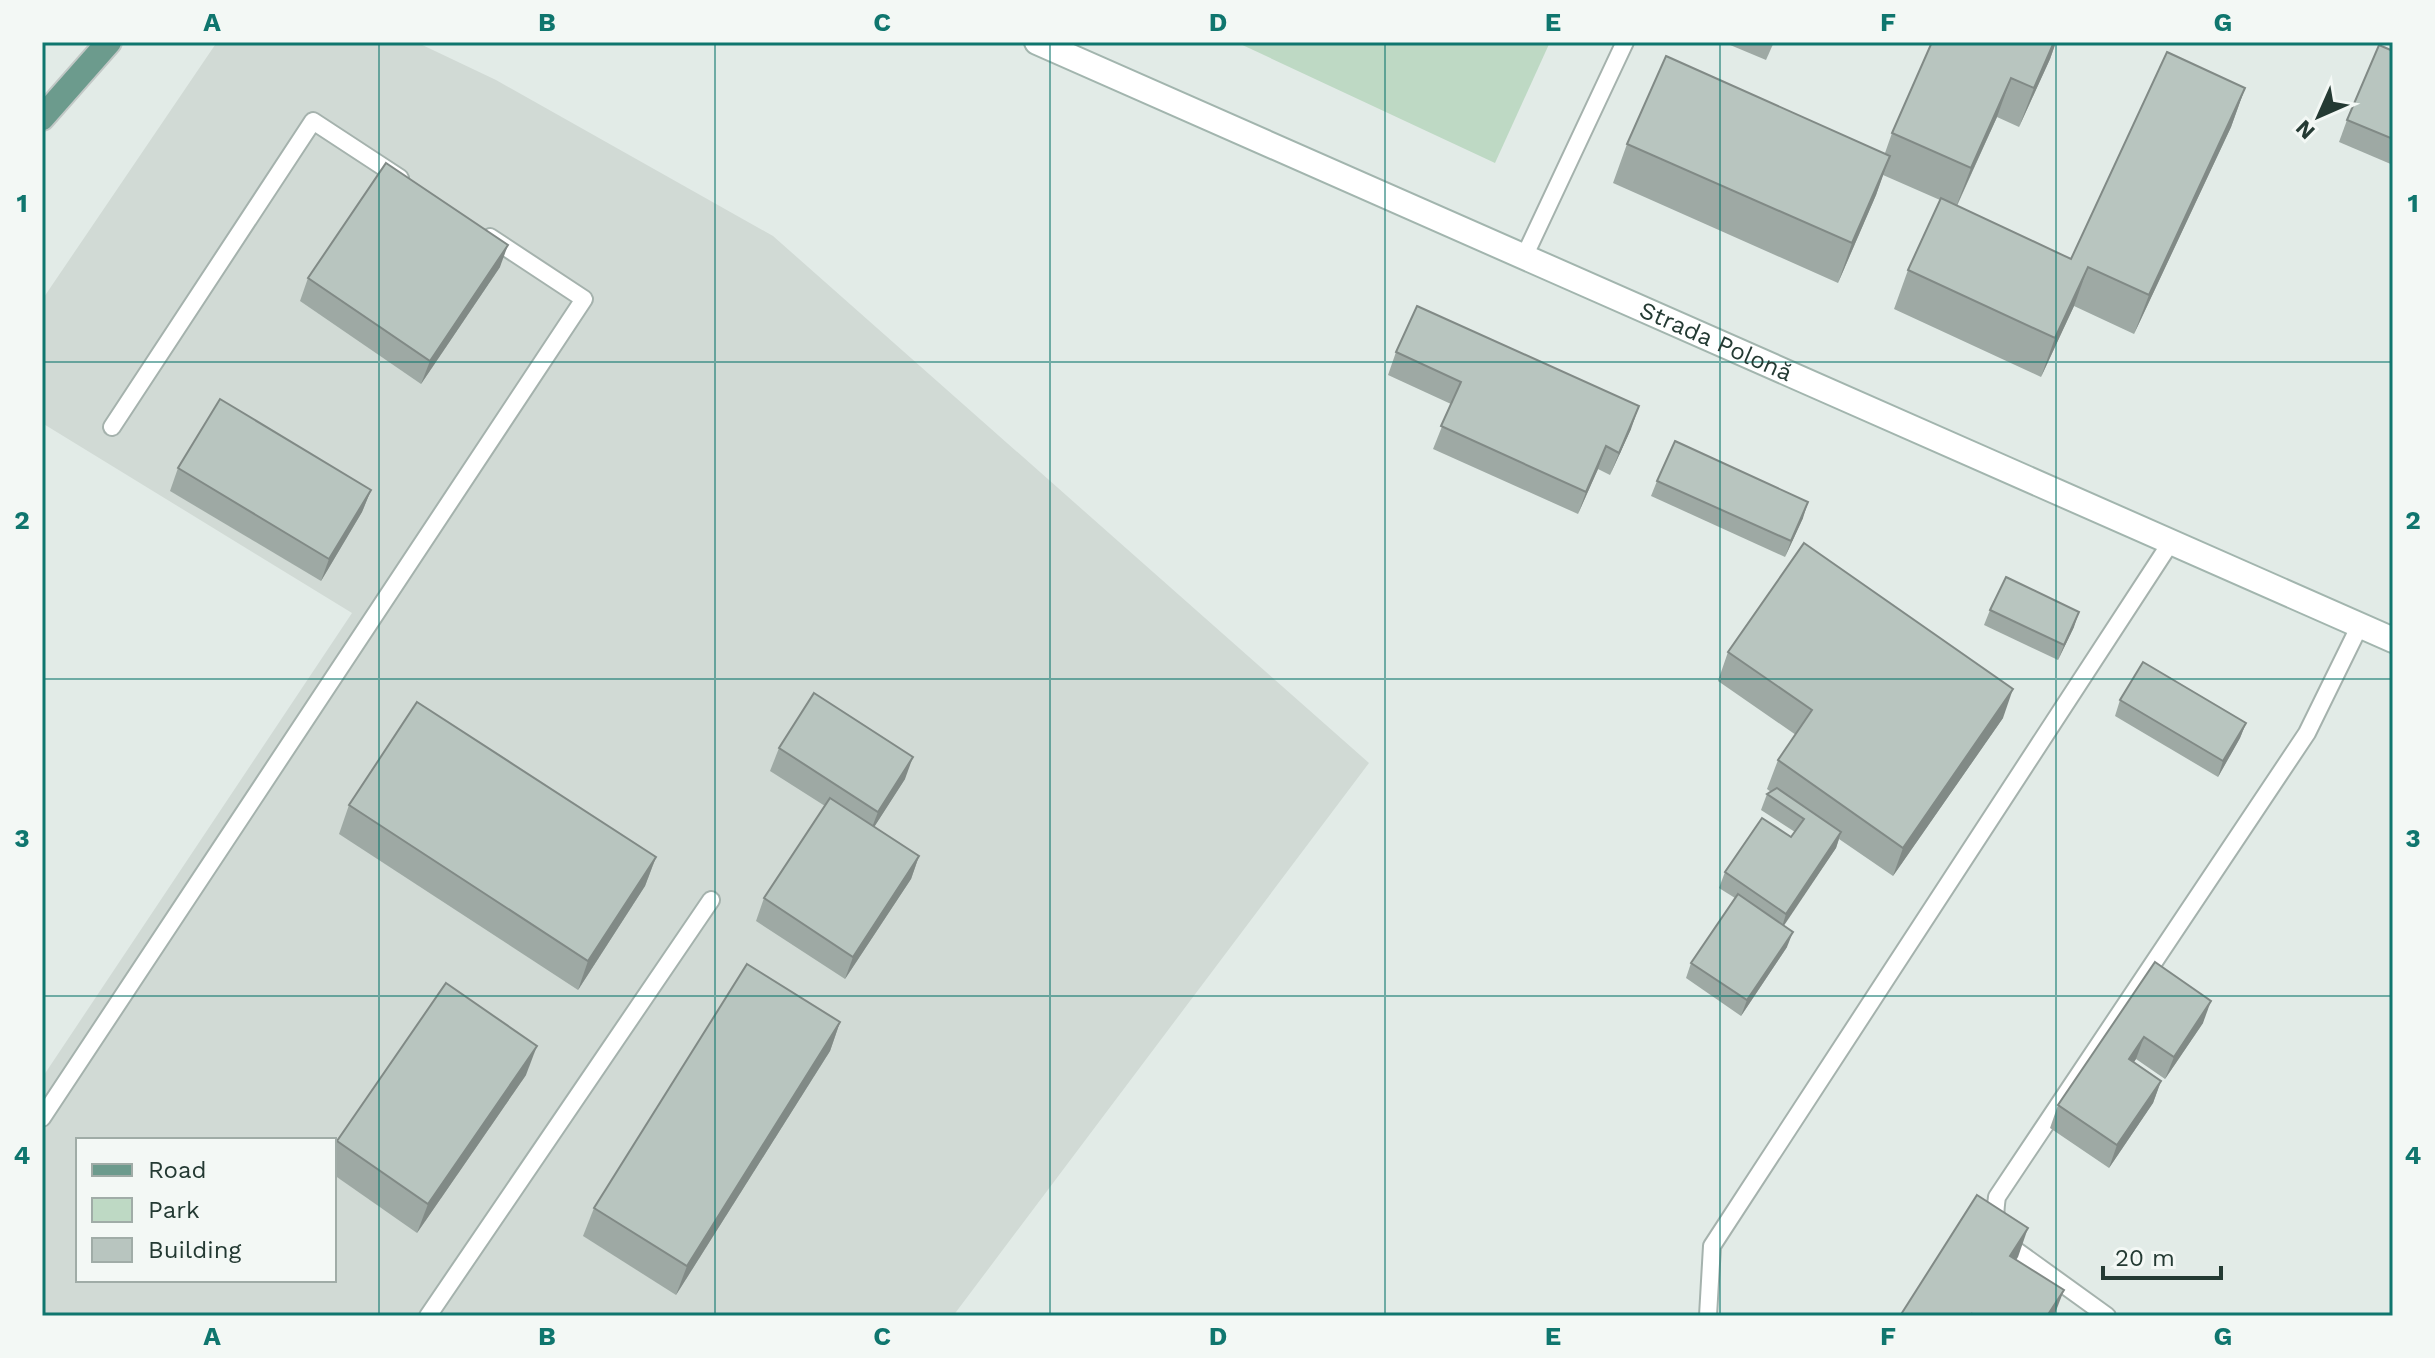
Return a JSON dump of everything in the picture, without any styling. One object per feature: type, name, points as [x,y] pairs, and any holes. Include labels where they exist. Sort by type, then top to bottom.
[{"type":"main road","points":[[42,118],[109,42]]},
{"type":"main road","name":"Strada Polonă","points":[[1037,42],[2393,640]]},
{"type":"lane","points":[[1524,257],[1625,42]]},
{"type":"lane","points":[[112,427],[313,121],[416,189]]},
{"type":"lane","points":[[42,1118],[584,299],[481,231]]},
{"type":"lane","points":[[1708,1316],[1712,1246],[2171,542]]},
{"type":"lane","points":[[2107,1316],[2014,1249],[2000,1235],[1994,1220],[1997,1197],[2307,733],[2360,625]]},
{"type":"lane","points":[[428,1316],[711,900]]},
{"type":"shaded area","points":[[217,42],[416,42],[496,80],[773,236],[1369,763],[953,1316],[42,1316],[42,1078],[352,613],[42,423],[42,300]]},
{"type":"green space","points":[[1236,42],[1550,42],[1495,163]]},
{"type":"building","points":[[1932,42],[2054,42],[2034,88],[2011,78],[1971,168],[1892,133]]},
{"type":"building","points":[[2379,45],[2393,51],[2393,139],[2347,120]]},
{"type":"building","points":[[2167,52],[2245,88],[2149,295],[2088,267],[2055,338],[1908,270],[1941,198],[2071,259]]},
{"type":"building","points":[[1666,56],[1890,156],[1852,243],[1627,144]]},
{"type":"building","points":[[386,163],[508,245],[430,361],[308,278]]},
{"type":"building","points":[[1417,306],[1639,406],[1619,453],[1606,446],[1586,492],[1441,426],[1461,382],[1396,352]]},
{"type":"building","points":[[220,399],[371,490],[329,559],[178,468]]},
{"type":"building","points":[[1675,441],[1808,502],[1791,541],[1657,481]]},
{"type":"building","points":[[1804,543],[2013,689],[1903,848],[1778,760],[1812,710],[1728,652]]},
{"type":"building","points":[[2006,577],[2079,612],[2064,645],[1990,610]]},
{"type":"building","points":[[2143,662],[2246,723],[2223,761],[2120,700]]},
{"type":"building","points":[[814,693],[913,757],[878,812],[779,748]]},
{"type":"building","points":[[417,702],[656,857],[588,961],[349,805]]},
{"type":"building","points":[[1777,788],[1841,832],[1786,914],[1725,872],[1762,818],[1791,837],[1804,819],[1767,794]]},
{"type":"building","points":[[830,798],[919,856],[853,957],[764,898]]},
{"type":"building","points":[[1738,894],[1793,932],[1747,1000],[1691,963]]},
{"type":"building","points":[[2155,962],[2211,1001],[2174,1057],[2144,1037],[2129,1059],[2161,1081],[2117,1145],[2058,1105]]},
{"type":"building","points":[[747,964],[840,1022],[687,1266],[594,1208]]},
{"type":"building","points":[[446,983],[537,1046],[428,1204],[337,1141]]},
{"type":"building","points":[[1977,1195],[2028,1228],[2010,1256],[2064,1290],[2047,1316],[1900,1316]]}]
